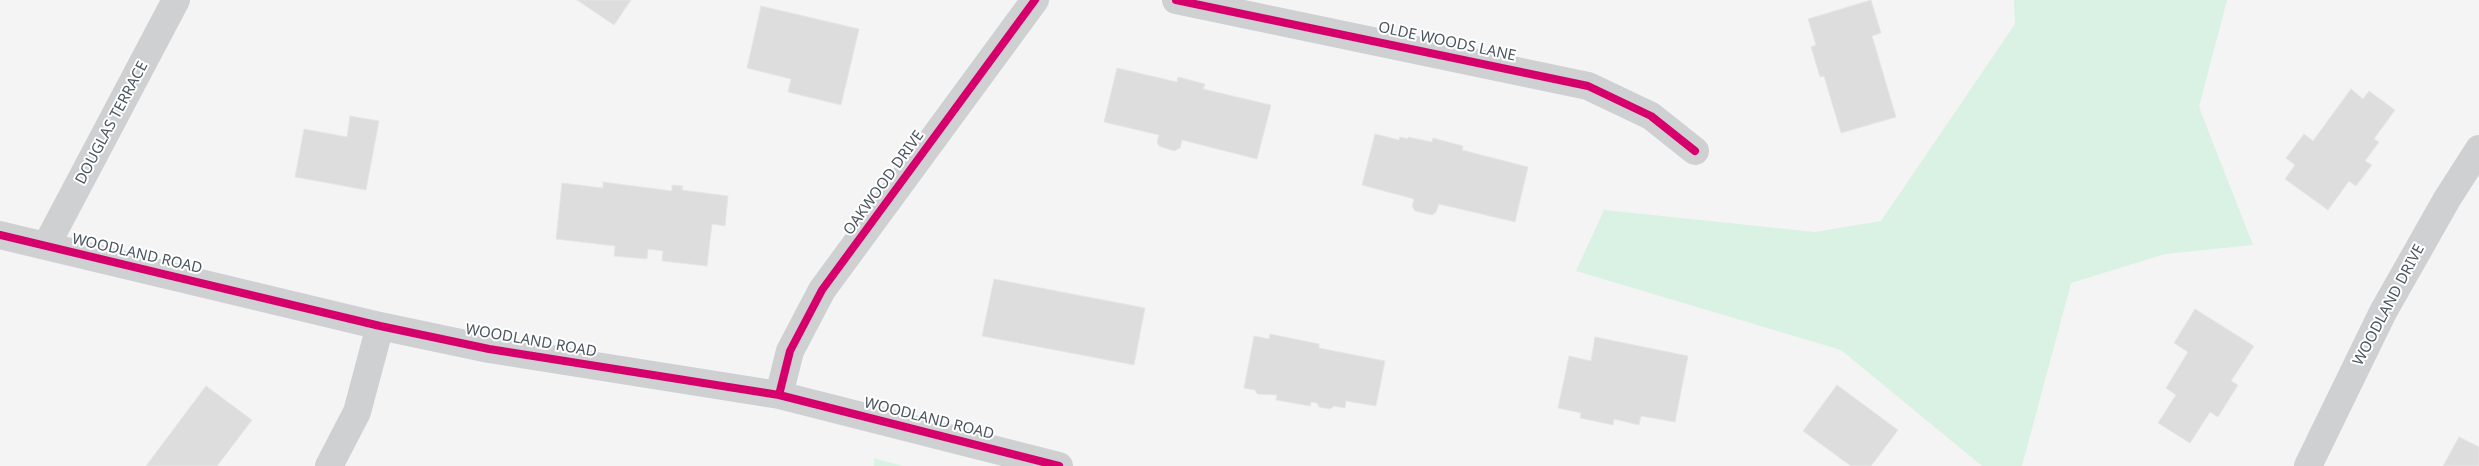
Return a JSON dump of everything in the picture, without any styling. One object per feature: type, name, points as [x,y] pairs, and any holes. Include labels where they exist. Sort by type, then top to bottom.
[{"type":"street","name":"DOUGLAS TERRACE","points":[[46,246],[176,0]]},
{"type":"street","name":"OAKWOOD DRIVE","points":[[779,395],[790,351],[822,290],[1035,0]]},
{"type":"street","name":"OLDE WOODS LANE","points":[[1176,0],[1588,86],[1652,116],[1695,151]]},
{"type":"street","name":"WOODLAND DRIVE","points":[[2308,466],[2383,312],[2447,199],[2479,149]]},
{"type":"street","name":"WOODLAND ROAD","points":[[0,235],[380,326],[489,349],[779,395],[1059,466]]},
{"type":"street","points":[[328,466],[357,412],[380,326]]},
{"type":"green space","points":[[2014,0],[2227,0],[2199,107],[2253,245],[2165,254],[2071,283],[2022,466],[1982,466],[1841,350],[1576,271],[1604,210],[1815,232],[1881,221],[2015,24]]},
{"type":"green space","points":[[874,458],[903,466],[874,466]]},
{"type":"building","points":[[577,0],[631,0],[614,25]]},
{"type":"building","points":[[1871,0],[1881,33],[1872,36],[1896,117],[1841,133],[1824,76],[1820,77],[1811,47],[1816,45],[1808,19]]},
{"type":"building","points":[[761,6],[859,29],[841,105],[788,92],[791,79],[747,68]]},
{"type":"building","points":[[1117,68],[1177,82],[1178,77],[1205,84],[1203,89],[1271,105],[1257,159],[1182,140],[1180,148],[1174,151],[1159,146],[1157,142],[1159,135],[1104,122]]},
{"type":"building","points":[[2351,89],[2363,99],[2369,91],[2395,110],[2374,139],[2379,142],[2365,161],[2372,165],[2356,186],[2349,181],[2328,210],[2285,179],[2295,165],[2286,158],[2304,134],[2313,141]]},
{"type":"building","points":[[350,116],[379,121],[366,190],[295,177],[304,129],[347,137]]},
{"type":"building","points":[[1375,134],[1399,140],[1400,137],[1408,139],[1408,137],[1432,142],[1433,138],[1463,146],[1462,150],[1528,167],[1515,222],[1439,204],[1436,212],[1432,215],[1415,211],[1412,206],[1414,199],[1362,185]]},
{"type":"building","points":[[603,182],[672,191],[672,185],[683,186],[682,190],[728,196],[725,226],[712,224],[707,266],[662,261],[663,251],[648,249],[647,259],[614,256],[615,246],[556,239],[562,183],[603,188]]},
{"type":"building","points":[[994,279],[1145,308],[1134,365],[982,336]]},
{"type":"building","points":[[2195,309],[2254,346],[2231,381],[2238,385],[2218,417],[2210,412],[2190,443],[2158,423],[2176,395],[2166,388],[2188,352],[2174,343]]},
{"type":"building","points":[[1270,334],[1319,344],[1319,348],[1385,361],[1376,406],[1346,401],[1345,408],[1334,406],[1330,409],[1319,407],[1317,403],[1311,402],[1310,406],[1276,400],[1277,395],[1257,394],[1255,390],[1244,388],[1254,336],[1269,339]]},
{"type":"building","points":[[1595,337],[1688,356],[1675,422],[1641,416],[1639,425],[1614,419],[1613,425],[1580,418],[1581,413],[1558,408],[1569,356],[1591,361]]},
{"type":"building","points":[[1837,385],[1898,430],[1871,466],[1851,466],[1803,431]]},
{"type":"building","points":[[206,386],[252,420],[217,466],[146,466]]},
{"type":"building","points":[[2459,437],[2479,447],[2479,466],[2443,466]]},
{"type":"cycle path","points":[[779,395],[790,351],[822,290],[1035,0]]},
{"type":"cycle path","points":[[1176,0],[1588,86],[1651,116],[1695,151]]},
{"type":"cycle path","points":[[0,235],[380,326],[489,349],[779,395],[1059,466]]}]
